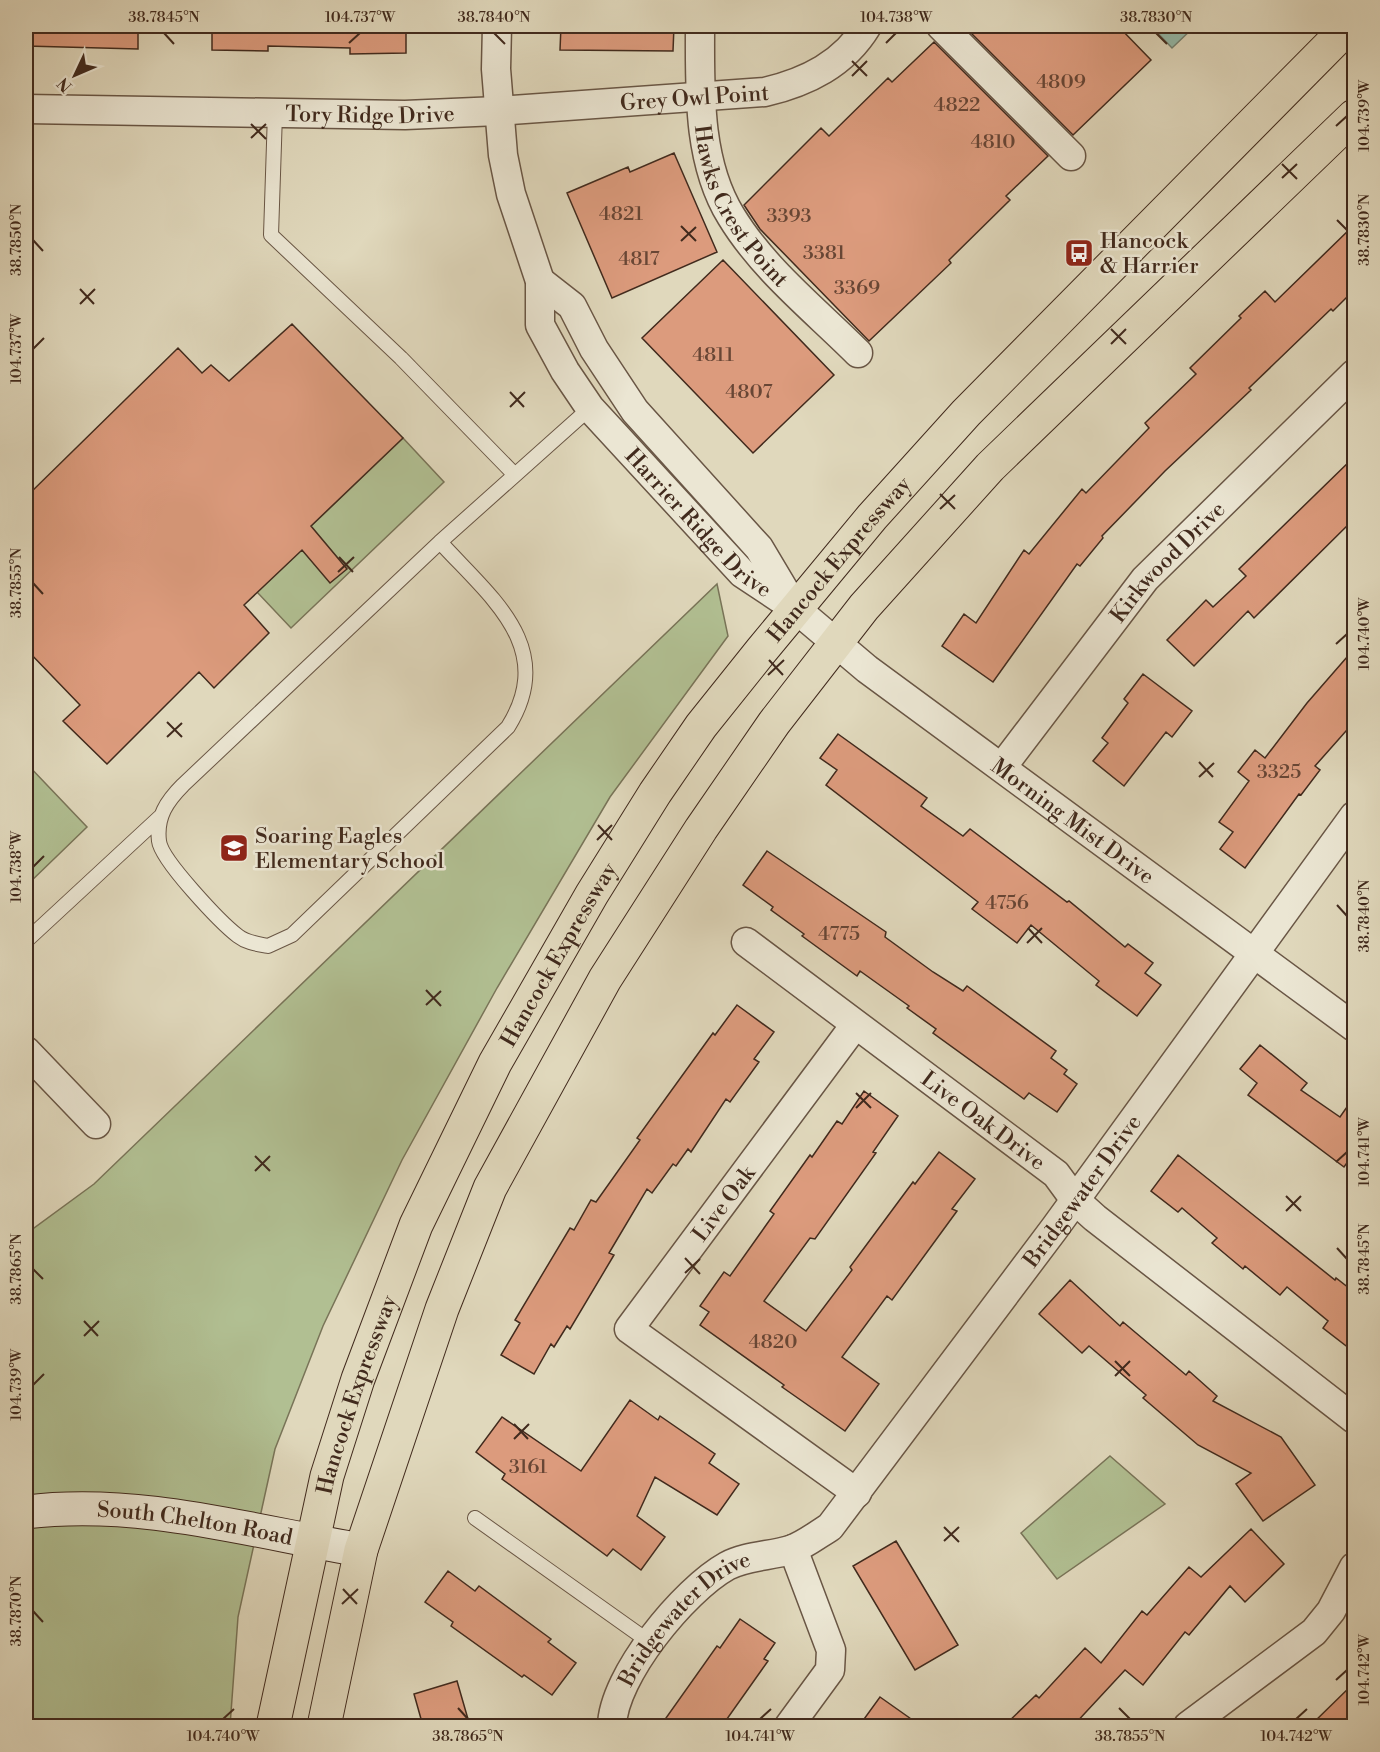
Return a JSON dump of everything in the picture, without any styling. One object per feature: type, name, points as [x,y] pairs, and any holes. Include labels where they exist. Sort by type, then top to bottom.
[{"type":"main road","name":"Hancock Expressway","points":[[273,1726],[327,1476],[358,1379],[416,1225],[495,1063],[592,894],[655,793],[701,726],[796,609],[872,517],[966,413],[1349,26]]},
{"type":"main road","points":[[324,1726],[361,1550],[442,1309],[490,1188],[605,979],[701,829],[834,644],[990,467],[1354,116]]},
{"type":"main road","name":"South Chelton Road","points":[[26,1512],[87,1510],[161,1513],[246,1526],[311,1542],[361,1550]]},
{"type":"street","name":"Harrier Ridge Drive","points":[[496,26],[498,111],[511,195],[540,281],[540,325],[565,371],[590,408],[742,573],[796,609]]},
{"type":"street","name":"Hawks Crest Point","points":[[700,26],[699,98],[707,149],[717,187],[730,216],[762,257],[858,353]]},
{"type":"street","name":"Grey Owl Point","points":[[498,111],[765,92],[818,75],[840,58],[860,38],[867,26]]},
{"type":"street","points":[[941,26],[1071,156]]},
{"type":"street","name":"Tory Ridge Drive","points":[[26,109],[405,115],[498,111]]},
{"type":"street","name":"Harrier Ridge Drive","points":[[540,281],[572,306],[594,349],[635,411],[759,548],[796,609]]},
{"type":"street","name":"Kirkwood Drive","points":[[1002,767],[1144,579],[1354,374]]},
{"type":"street","name":"Morning Mist Drive","points":[[796,609],[834,644],[1354,1027]]},
{"type":"street","name":"Bridgewater Drive","points":[[612,1726],[612,1713],[624,1679],[701,1583],[729,1565],[793,1549],[830,1527],[1075,1200],[1354,816]]},
{"type":"street","name":"Live Oak Drive","points":[[746,942],[1056,1174],[1075,1200],[1104,1225],[1354,1419]]},
{"type":"street","name":"Live Oak","points":[[855,1025],[629,1329],[857,1493]]},
{"type":"street","points":[[26,1051],[96,1124]]},
{"type":"street","points":[[789,1726],[830,1670],[831,1650],[793,1549]]},
{"type":"street","points":[[1188,1726],[1314,1632],[1331,1611],[1354,1567]]},
{"type":"lane","points":[[275,113],[271,235],[401,358],[514,475]]},
{"type":"lane","points":[[26,940],[161,816],[173,794],[440,542],[590,408]]},
{"type":"lane","points":[[161,816],[159,844],[168,862],[240,938],[268,946],[292,935],[508,726],[517,712],[522,696],[526,657],[521,639],[496,603],[440,542]]},
{"type":"lane","points":[[475,1518],[651,1643]]},
{"type":"shaded area","points":[[1151,26],[1195,26],[1172,48]]},
{"type":"shaded area","points":[[403,438],[444,482],[291,628],[257,592],[308,529]]},
{"type":"shaded area","points":[[717,584],[728,636],[610,797],[497,988],[402,1160],[323,1326],[275,1449],[238,1617],[230,1726],[26,1726],[26,1234],[94,1184]]},
{"type":"shaded area","points":[[26,763],[87,827],[26,886]]},
{"type":"shaded area","points":[[1110,1456],[1165,1504],[1057,1579],[1021,1533]]},
{"type":"building","points":[[26,26],[138,26],[138,49],[26,46]]},
{"type":"building","points":[[212,26],[406,26],[406,53],[350,54],[350,48],[268,46],[268,51],[212,50]]},
{"type":"building","points":[[561,26],[674,26],[673,51],[560,50]]},
{"type":"building","points":[[964,26],[1118,26],[1151,60],[1073,135]]},
{"type":"building","points":[[934,42],[1048,156],[1006,196],[1010,200],[949,260],[951,263],[869,341],[760,229],[744,205],[821,128],[829,136],[888,78],[892,82]]},
{"type":"building","points":[[674,153],[717,252],[612,298],[567,193],[628,167],[630,172]]},
{"type":"building","points":[[1354,225],[1354,290],[1333,311],[1331,309],[1249,388],[1251,390],[1165,471],[1102,536],[1103,538],[1080,566],[1077,564],[993,682],[942,646],[964,614],[976,623],[1024,550],[1029,554],[1082,489],[1086,493],[1149,428],[1145,423],[1196,374],[1190,368],[1241,318],[1239,316],[1265,291],[1275,302]]},
{"type":"building","points":[[723,260],[834,375],[753,453],[642,338]]},
{"type":"building","points":[[292,324],[403,438],[311,526],[347,569],[330,583],[302,550],[244,605],[269,633],[214,688],[199,672],[107,764],[63,721],[80,705],[26,649],[26,497],[178,348],[202,373],[211,365],[229,381]]},
{"type":"building","points":[[1354,457],[1354,519],[1254,618],[1248,611],[1194,666],[1167,640],[1206,600],[1213,607],[1246,576],[1239,569]]},
{"type":"building","points":[[1354,649],[1354,722],[1315,766],[1320,770],[1301,795],[1299,794],[1245,868],[1220,849],[1233,832],[1219,822],[1249,781],[1238,772],[1255,750],[1265,758],[1307,703]]},
{"type":"building","points":[[1143,674],[1192,711],[1172,737],[1166,732],[1124,786],[1093,761],[1108,743],[1102,738],[1128,703],[1124,699]]},
{"type":"building","points":[[838,734],[927,798],[921,806],[963,836],[970,829],[1067,902],[1069,901],[1125,947],[1128,944],[1153,963],[1145,973],[1161,985],[1137,1016],[1096,985],[1099,981],[1031,925],[1017,943],[972,909],[978,902],[826,785],[837,770],[820,758]]},
{"type":"building","points":[[767,851],[886,932],[885,937],[933,972],[963,991],[967,986],[1056,1051],[1051,1058],[1067,1070],[1064,1074],[1077,1084],[1057,1112],[1029,1093],[1024,1099],[933,1033],[936,1029],[907,1008],[909,1006],[860,971],[857,976],[802,936],[804,934],[771,910],[773,907],[743,885]]},
{"type":"building","points":[[737,1005],[774,1032],[754,1059],[759,1062],[730,1102],[726,1099],[691,1152],[688,1149],[676,1166],[673,1164],[652,1193],[647,1189],[609,1253],[614,1255],[570,1329],[567,1326],[554,1347],[551,1344],[534,1374],[501,1355],[520,1323],[515,1320],[570,1228],[574,1230],[591,1200],[596,1202],[640,1140],[637,1138],[713,1033],[715,1035]]},
{"type":"building","points":[[1260,1045],[1307,1083],[1301,1090],[1340,1117],[1354,1097],[1354,1153],[1344,1167],[1248,1095],[1257,1083],[1240,1069]]},
{"type":"building","points":[[864,1091],[898,1116],[873,1152],[876,1153],[815,1239],[810,1238],[764,1301],[806,1331],[913,1182],[915,1184],[939,1152],[975,1179],[952,1209],[957,1211],[892,1300],[887,1296],[842,1357],[879,1384],[845,1431],[700,1325],[709,1312],[700,1306],[724,1272],[730,1276],[774,1214],[770,1211],[810,1155],[812,1157],[837,1121],[842,1124]]},
{"type":"building","points":[[1178,1155],[1335,1280],[1336,1278],[1354,1292],[1354,1352],[1323,1328],[1328,1321],[1287,1287],[1280,1295],[1245,1266],[1243,1269],[1212,1243],[1217,1238],[1182,1208],[1178,1212],[1151,1191]]},
{"type":"building","points":[[1070,1280],[1120,1326],[1123,1322],[1186,1375],[1189,1371],[1217,1396],[1213,1401],[1281,1437],[1315,1485],[1263,1521],[1236,1484],[1251,1473],[1198,1445],[1143,1398],[1146,1395],[1089,1346],[1082,1353],[1039,1314]]},
{"type":"building","points":[[630,1400],[658,1420],[660,1416],[715,1454],[709,1463],[739,1484],[717,1515],[655,1477],[637,1516],[665,1537],[641,1570],[613,1549],[607,1556],[502,1479],[505,1474],[476,1452],[502,1417],[581,1471]]},
{"type":"building","points":[[1251,1529],[1284,1564],[1245,1602],[1230,1586],[1189,1635],[1185,1632],[1143,1685],[1125,1670],[1073,1726],[1004,1726],[1036,1695],[1039,1698],[1085,1648],[1101,1663],[1142,1611],[1147,1615],[1189,1567],[1201,1577]]},
{"type":"building","points":[[896,1541],[958,1645],[915,1670],[853,1566]]},
{"type":"building","points":[[448,1571],[475,1591],[479,1586],[551,1639],[548,1642],[576,1663],[552,1695],[524,1675],[522,1677],[451,1626],[453,1622],[425,1602]]},
{"type":"building","points":[[740,1619],[775,1643],[764,1659],[768,1661],[722,1726],[680,1726],[666,1718],[717,1646],[720,1648]]},
{"type":"building","points":[[457,1681],[470,1726],[423,1726],[414,1694]]},
{"type":"building","points":[[1354,1683],[1354,1726],[1310,1726]]},
{"type":"building","points":[[880,1697],[921,1726],[859,1726]]},
{"type":"place","name":"Hancock & Harrier","points":[[1079,253]]},
{"type":"place","name":"Soaring Eagles Elementary School","points":[[234,848]]}]
